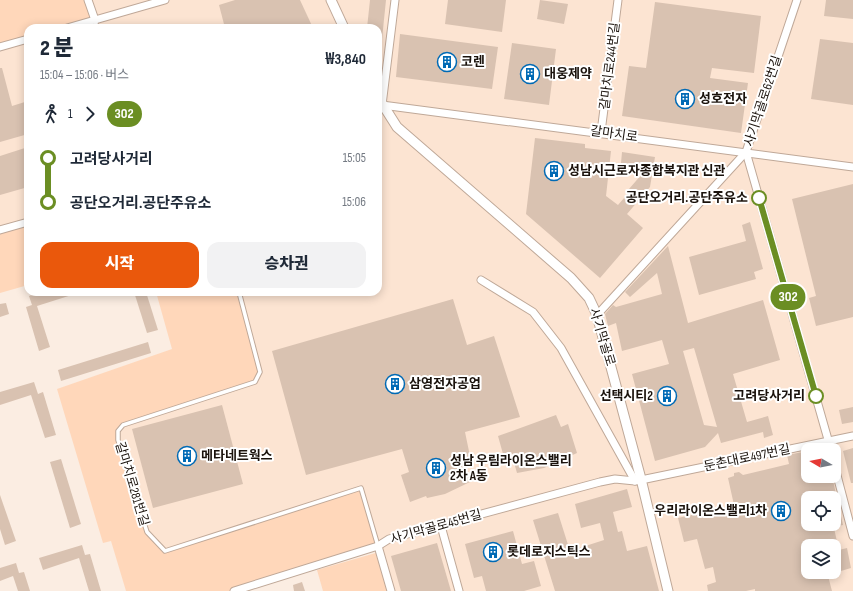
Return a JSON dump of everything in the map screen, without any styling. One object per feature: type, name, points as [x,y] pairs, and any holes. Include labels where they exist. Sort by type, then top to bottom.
[{"type":"street","points":[[88,0],[95,20]]},
{"type":"street","points":[[81,24],[166,0]]},
{"type":"street","points":[[330,0],[342,24]]},
{"type":"street","points":[[382,84],[395,0]]},
{"type":"street","name":"갈마치로244번길","points":[[601,132],[618,0]]},
{"type":"street","name":"사기막골로62번길","points":[[596,315],[746,152],[797,0]]},
{"type":"street","points":[[0,47],[24,40]]},
{"type":"street","name":"갈마치로","points":[[382,104],[853,166]]},
{"type":"street","name":"사기막골로","points":[[382,108],[397,127],[571,278],[589,298],[596,315],[638,481],[668,591]]},
{"type":"street","points":[[746,152],[829,442]]},
{"type":"street","points":[[0,230],[24,223]]},
{"type":"street","points":[[481,280],[533,312],[561,348],[638,481]]},
{"type":"street","name":"둔촌대로497번길","points":[[638,481],[853,436]]},
{"type":"street","name":"사기막골로45번길","points":[[234,591],[378,546],[389,539],[600,482],[615,479],[638,481]]},
{"type":"street","points":[[839,483],[853,536]]},
{"type":"street","points":[[441,526],[460,591]]},
{"type":"street","points":[[378,546],[391,591]]},
{"type":"lane","points":[[95,20],[96,24]]},
{"type":"lane","name":"갈마치로281번길","points":[[240,296],[260,372],[255,382],[123,425],[118,431],[118,440],[147,532],[165,552],[361,488],[378,546]]},
{"type":"shaded area","points":[[0,0],[88,0],[95,20],[81,24],[24,24],[24,40],[0,47]]},
{"type":"shaded area","points":[[88,0],[853,0],[853,591],[392,591],[361,488],[165,551],[147,532],[118,440],[118,431],[123,425],[260,371],[238,296],[382,296],[382,24],[37,24]]},
{"type":"shaded area","points":[[24,28],[24,223],[0,230],[0,31]]},
{"type":"shaded area","points":[[24,223],[24,286],[0,293],[0,230]]},
{"type":"shaded area","points":[[157,296],[238,296],[260,372],[255,382],[123,425],[118,431],[118,440],[147,532],[165,551],[361,488],[378,546],[234,591],[126,591],[111,541],[103,543],[57,389],[172,349]]},
{"type":"shaded area","points":[[379,552],[391,591],[323,591],[317,570]]},
{"type":"building","points":[[235,0],[300,0],[311,24],[224,24],[219,5]]},
{"type":"building","points":[[370,0],[386,0],[382,39],[382,24],[367,24]]},
{"type":"building","points":[[448,0],[506,0],[502,32],[445,24]]},
{"type":"building","points":[[540,0],[568,4],[564,24],[537,19]]},
{"type":"building","points":[[826,0],[853,0],[853,19],[824,16]]},
{"type":"building","points":[[655,2],[761,16],[754,73],[712,68],[710,78],[748,83],[741,133],[622,116],[629,66],[646,68]]},
{"type":"building","name":"코렌","points":[[400,34],[498,47],[492,89],[396,77]]},
{"type":"building","points":[[820,39],[853,43],[853,105],[811,99]]},
{"type":"building","name":"대웅제약","points":[[512,43],[556,49],[549,105],[504,99]]},
{"type":"building","points":[[0,68],[2,68],[12,106],[24,102],[24,135],[0,142]]},
{"type":"building","points":[[535,138],[585,144],[585,148],[611,151],[606,196],[618,205],[642,174],[629,172],[629,168],[625,164],[621,163],[622,152],[655,157],[650,187],[627,214],[643,228],[600,278],[526,214]]},
{"type":"building","points":[[24,148],[24,188],[0,195],[0,156]]},
{"type":"building","points":[[853,184],[853,317],[816,326],[809,298],[816,296],[792,199]]},
{"type":"building","points":[[750,222],[763,269],[754,272],[756,279],[699,295],[689,257],[746,241],[742,225]]},
{"type":"building","points":[[668,246],[688,323],[763,300],[780,360],[733,374],[747,422],[768,416],[773,435],[764,438],[763,432],[721,443],[718,433],[705,447],[655,461],[632,374],[669,364],[662,340],[622,351],[616,323],[608,326],[605,314],[613,305],[616,307],[662,294],[657,273],[630,297],[625,292]],"holes":[[[694,348],[717,427],[704,425],[683,351]]]},
{"type":"building","points":[[29,296],[69,296],[37,306],[50,347],[39,351],[26,307],[32,305]]},
{"type":"building","points":[[135,296],[147,296],[158,330],[147,333]]},
{"type":"building","name":"삼영전자공업","points":[[453,299],[467,345],[494,336],[520,417],[465,432],[471,461],[464,463],[470,482],[445,494],[427,498],[426,496],[410,502],[401,475],[409,472],[402,449],[306,475],[272,351]]},
{"type":"building","points":[[6,303],[9,314],[0,317],[0,304]]},
{"type":"building","points":[[148,342],[151,353],[61,381],[58,370]]},
{"type":"building","points":[[34,382],[38,394],[43,392],[56,435],[45,438],[31,395],[0,405],[0,392]]},
{"type":"building","name":"메타네트웍스","points":[[222,405],[243,484],[153,508],[132,429]]},
{"type":"building","points":[[853,407],[853,422],[842,424],[839,410]]},
{"type":"building","points":[[556,415],[561,427],[568,424],[577,453],[544,468],[517,473],[511,452],[503,454],[498,436]]},
{"type":"building","points":[[853,448],[853,483],[851,483],[843,451]]},
{"type":"building","points":[[801,452],[801,483],[834,483],[835,491],[801,491],[801,531],[835,531],[836,539],[801,539],[801,579],[829,579],[832,591],[755,591],[755,589],[746,591],[708,591],[707,585],[716,582],[713,567],[705,569],[697,539],[684,542],[678,518],[734,505],[728,478],[734,476],[734,473],[739,472],[743,475],[789,464],[787,455]]},
{"type":"building","points":[[61,459],[81,524],[70,528],[50,462]]},
{"type":"building","points":[[627,489],[632,507],[613,512],[618,532],[622,531],[627,551],[647,546],[659,591],[555,591],[533,520],[558,513],[570,551],[604,540],[600,523],[581,528],[575,504]]},
{"type":"building","points":[[0,495],[16,541],[5,545],[0,529]]},
{"type":"building","name":"롯데로지스틱스","points":[[513,531],[522,564],[534,561],[541,586],[524,591],[486,591],[482,576],[474,578],[465,544]]},
{"type":"building","points":[[437,543],[451,591],[401,591],[391,556]]},
{"type":"building","points":[[82,545],[85,555],[90,554],[101,591],[89,591],[79,558],[43,570],[39,558]]},
{"type":"building","points":[[847,548],[851,568],[841,571],[841,550]]},
{"type":"building","points":[[16,563],[19,573],[24,572],[30,591],[18,591],[13,576],[0,581],[0,568]]},
{"type":"building","points":[[302,582],[305,591],[294,591],[293,585]]},
{"type":"bus line","name":"302","points":[[759,198],[816,396]]},
{"type":"place","name":"코렌","points":[[447,62]]},
{"type":"place","name":"대웅제약","points":[[530,74]]},
{"type":"place","name":"성호전자","points":[[685,99]]},
{"type":"place","name":"성남시근로자종합복지관 신관","points":[[554,171]]},
{"type":"place","name":"공단오거리.공단주유소","points":[[759,198]]},
{"type":"place","name":"삼영전자공업","points":[[395,384]]},
{"type":"place","name":"선택시티2","points":[[667,396]]},
{"type":"place","name":"고려당사거리","points":[[816,396]]},
{"type":"place","name":"메타네트웍스","points":[[187,456]]},
{"type":"place","name":"성남 우림라이온스밸리 2차 A동","points":[[436,468]]},
{"type":"place","name":"우리라이온스밸리1차","points":[[781,511]]},
{"type":"place","name":"롯데로지스틱스","points":[[493,552]]}]
